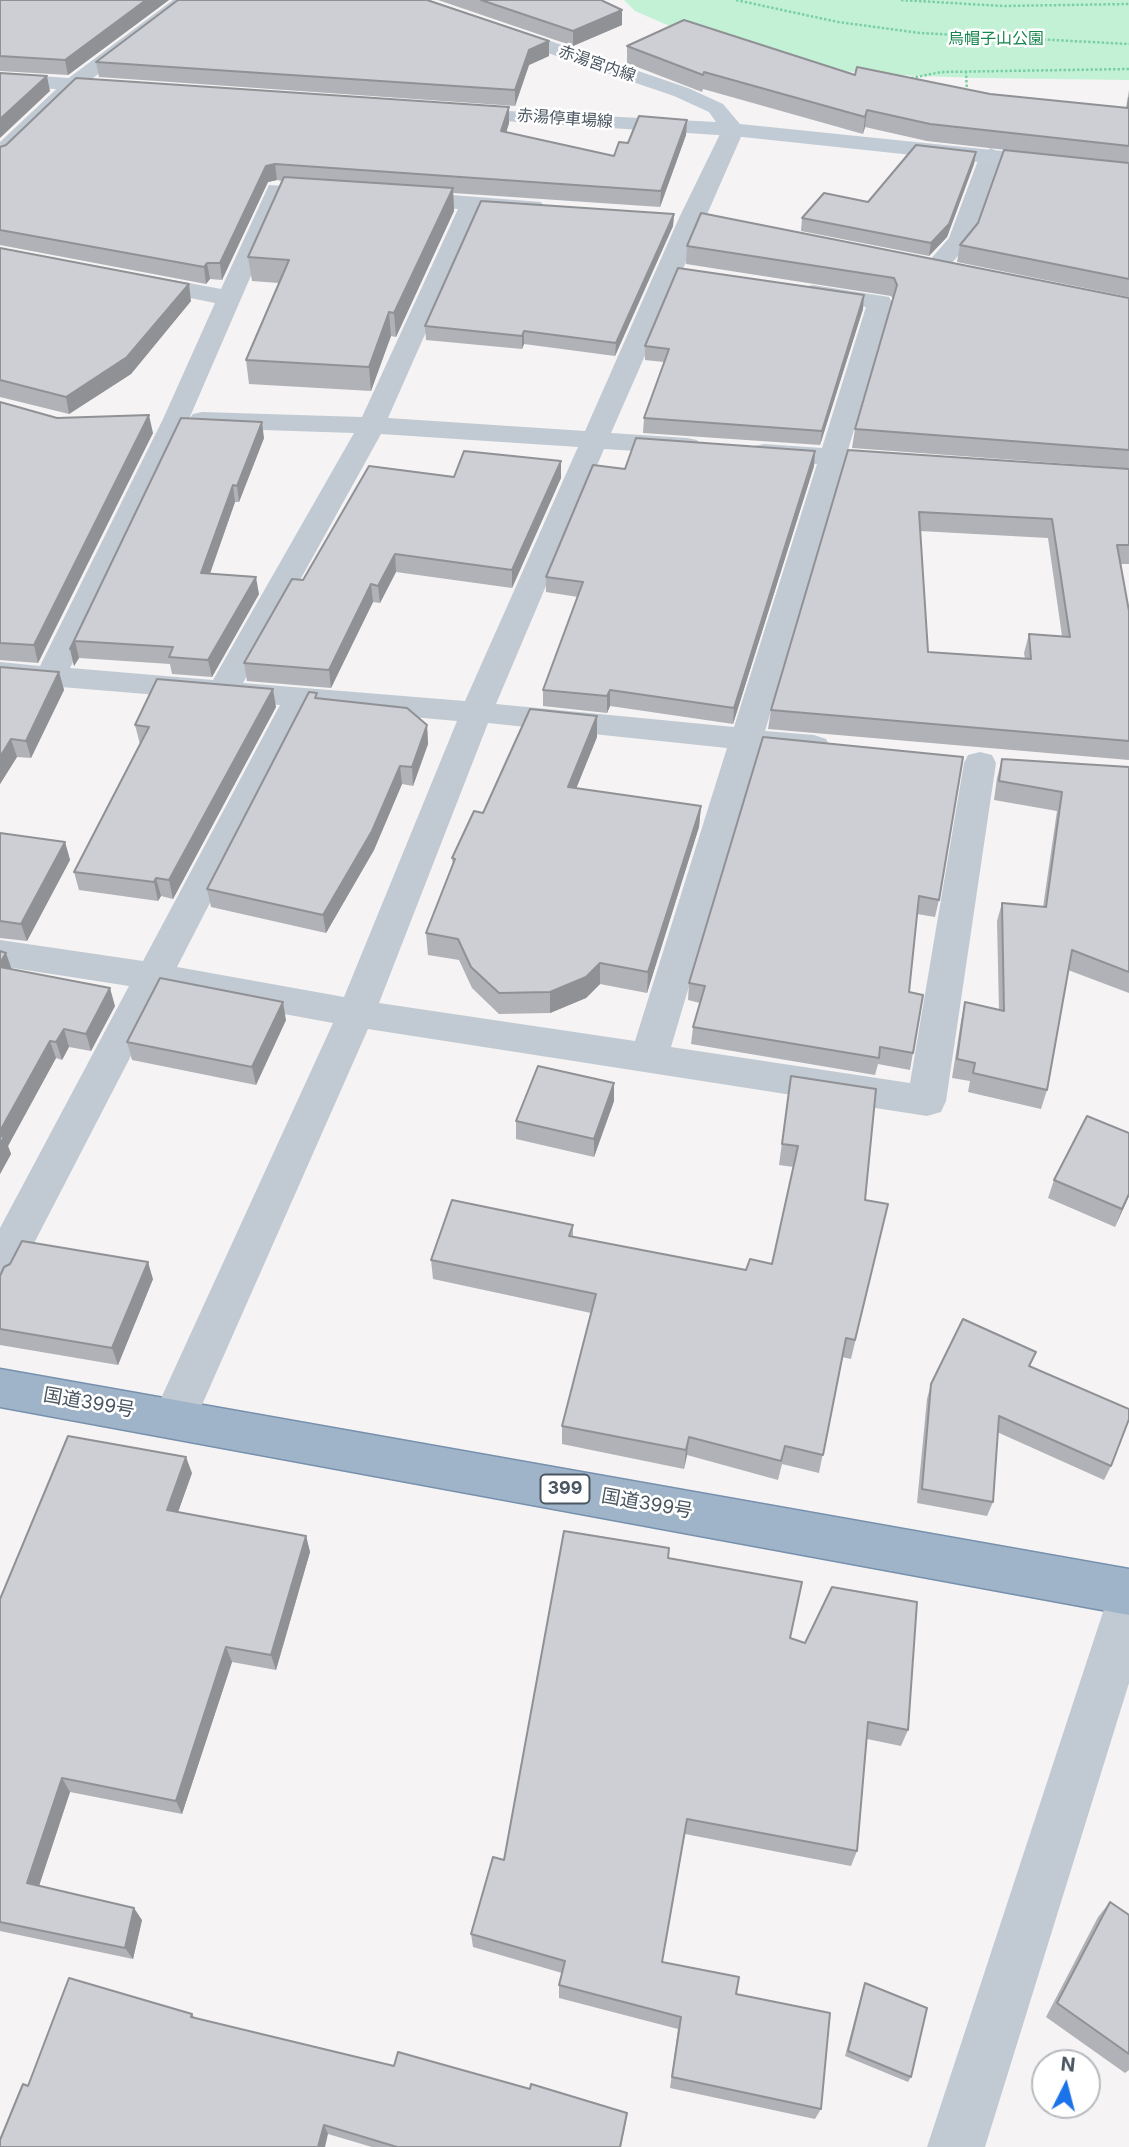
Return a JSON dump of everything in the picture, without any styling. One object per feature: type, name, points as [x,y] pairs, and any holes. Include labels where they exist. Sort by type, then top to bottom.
[{"type":"highway","name":"国道399号","points":[[0,1388],[1129,1592]]},
{"type":"main road","name":"赤湯宮内線","points":[[411,0],[681,92],[716,108],[733,130]]},
{"type":"main road","points":[[0,79],[140,89]]},
{"type":"main road","name":"赤湯停車場線","points":[[441,111],[733,130],[1129,171]]},
{"type":"street","points":[[0,153],[73,84],[185,0]]},
{"type":"street","points":[[174,1418],[356,1013],[476,712],[595,438],[682,273],[691,218],[733,130]]},
{"type":"street","points":[[935,268],[960,240],[984,154]]},
{"type":"street","points":[[51,676],[164,420],[229,298],[277,190],[346,195]]},
{"type":"street","points":[[374,197],[554,209]]},
{"type":"street","points":[[223,691],[372,425],[472,203]]},
{"type":"street","points":[[663,216],[718,223]]},
{"type":"street","points":[[908,262],[961,273]]},
{"type":"street","points":[[121,277],[229,298]]},
{"type":"street","points":[[649,1058],[880,302],[788,289]]},
{"type":"street","points":[[164,420],[372,425],[595,438],[927,464]]},
{"type":"street","points":[[0,672],[476,712],[843,749]]},
{"type":"street","points":[[0,1268],[300,697]]},
{"type":"street","points":[[0,953],[152,976],[356,1013],[927,1101],[980,763]]},
{"type":"street","points":[[956,2147],[1129,1606]]},
{"type":"path","points":[[736,0],[838,22],[920,33],[1129,44]]},
{"type":"path","points":[[901,0],[1002,6],[1129,4]]},
{"type":"path","points":[[924,89],[912,78],[924,74],[966,70],[1129,69]]},
{"type":"path","points":[[966,70],[967,93],[961,106],[985,116],[984,154]]},
{"type":"green space","name":"烏帽子山公園","points":[[624,0],[1129,0],[1129,80],[870,74],[813,67],[688,34],[635,11]]},
{"type":"building","points":[[0,0],[146,0],[65,60],[0,56]]},
{"type":"building","points":[[178,0],[427,0],[549,41],[529,50],[515,90],[96,62]]},
{"type":"building","points":[[481,0],[601,0],[622,10],[573,31]]},
{"type":"building","points":[[684,20],[855,75],[857,67],[990,94],[1128,108],[1129,98],[1129,146],[930,124],[867,110],[865,117],[704,72],[703,75],[627,46]]},
{"type":"building","points":[[0,73],[47,76],[0,119]]},
{"type":"building","points":[[76,78],[509,107],[501,131],[614,156],[619,142],[628,143],[639,116],[687,120],[661,191],[275,164],[266,166],[220,263],[207,263],[204,267],[0,230],[0,147],[6,145]]},
{"type":"building","points":[[916,145],[976,152],[949,224],[931,243],[802,218],[824,193],[868,202]]},
{"type":"building","points":[[1004,150],[1129,163],[1129,279],[960,245],[978,223]]},
{"type":"building","points":[[284,177],[453,188],[394,313],[389,312],[369,367],[246,360],[289,260],[248,257]]},
{"type":"building","points":[[481,201],[674,214],[616,343],[524,331],[522,336],[425,326]]},
{"type":"building","points":[[701,213],[1129,298],[1129,450],[855,429],[897,285],[894,278],[687,246]]},
{"type":"building","points":[[0,248],[189,284],[127,357],[66,397],[0,380]]},
{"type":"building","points":[[678,268],[864,295],[822,431],[644,418],[669,349],[645,346]]},
{"type":"building","points":[[0,402],[57,418],[149,415],[34,645],[0,643]]},
{"type":"building","points":[[181,418],[262,422],[237,486],[233,485],[201,573],[256,577],[208,660],[169,657],[173,647],[75,641],[70,649]]},
{"type":"building","points":[[636,438],[815,451],[734,708],[610,690],[607,696],[543,690],[583,582],[546,577],[593,465],[625,469]]},
{"type":"building","points":[[848,450],[1129,469],[1129,545],[1117,545],[1129,611],[1129,741],[771,710]],"holes":[[[919,512],[1052,519],[1070,637],[1029,634],[1031,659],[928,652]]]},
{"type":"building","points":[[464,451],[561,461],[512,570],[395,554],[378,586],[371,584],[329,670],[244,663],[292,579],[303,580],[369,466],[454,477]]},
{"type":"building","points":[[0,667],[59,672],[26,741],[11,739],[0,757]]},
{"type":"building","points":[[157,679],[273,689],[169,880],[156,878],[154,882],[74,872],[149,727],[135,725]]},
{"type":"building","points":[[309,692],[317,693],[315,698],[407,708],[427,725],[412,767],[400,766],[372,831],[323,915],[207,889]]},
{"type":"building","points":[[530,709],[597,716],[568,787],[701,806],[648,972],[600,963],[586,977],[550,992],[499,993],[471,967],[458,939],[426,933],[455,859],[452,858],[474,811],[483,813]]},
{"type":"building","points":[[763,737],[963,757],[939,900],[919,896],[909,992],[923,995],[913,1053],[880,1047],[879,1058],[693,1027],[705,986],[689,983]]},
{"type":"building","points":[[1002,759],[1129,767],[1129,972],[1072,950],[1047,1090],[973,1073],[975,1063],[957,1059],[965,1002],[1004,1011],[1002,903],[1046,907],[1062,792],[999,781]]},
{"type":"building","points":[[0,833],[65,842],[21,924],[0,921]]},
{"type":"building","points":[[0,951],[6,953],[0,963]]},
{"type":"building","points":[[0,967],[110,988],[86,1034],[64,1029],[56,1042],[50,1041],[0,1131]]},
{"type":"building","points":[[160,978],[283,1002],[252,1067],[127,1042]]},
{"type":"building","points":[[538,1066],[614,1083],[594,1139],[516,1121]]},
{"type":"building","points":[[791,1076],[876,1089],[865,1200],[888,1204],[855,1340],[846,1338],[823,1455],[785,1446],[781,1461],[689,1437],[686,1450],[562,1426],[596,1294],[431,1260],[452,1200],[573,1225],[569,1236],[746,1270],[750,1259],[772,1264],[798,1146],[782,1144]]},
{"type":"building","points":[[1087,1116],[1129,1133],[1129,1194],[1122,1209],[1054,1180]]},
{"type":"building","points":[[22,1241],[148,1262],[112,1348],[0,1329],[0,1276]]},
{"type":"building","points":[[963,1319],[1036,1352],[1029,1366],[1129,1409],[1129,1419],[1111,1466],[999,1416],[993,1502],[922,1489],[931,1384]]},
{"type":"building","points":[[68,1436],[186,1457],[167,1510],[306,1536],[271,1655],[226,1647],[176,1801],[62,1778],[27,1883],[134,1908],[125,1948],[0,1922],[0,1599]]},
{"type":"building","points":[[564,1531],[669,1548],[668,1558],[802,1582],[790,1638],[805,1643],[832,1587],[917,1602],[908,1730],[868,1722],[857,1851],[687,1819],[662,1962],[739,1977],[736,1994],[830,2013],[821,2109],[672,2077],[681,2017],[559,1985],[565,1961],[471,1934],[493,1857],[504,1860]]},
{"type":"building","points":[[1110,1902],[1129,1915],[1129,2054],[1057,2003]]},
{"type":"building","points":[[69,1978],[192,2014],[191,2017],[394,2066],[398,2052],[530,2089],[531,2084],[627,2113],[620,2147],[397,2147],[324,2125],[318,2147],[0,2147],[0,2140],[23,2084],[28,2086]]},
{"type":"building","points":[[865,1983],[927,2008],[911,2077],[848,2051]]}]
